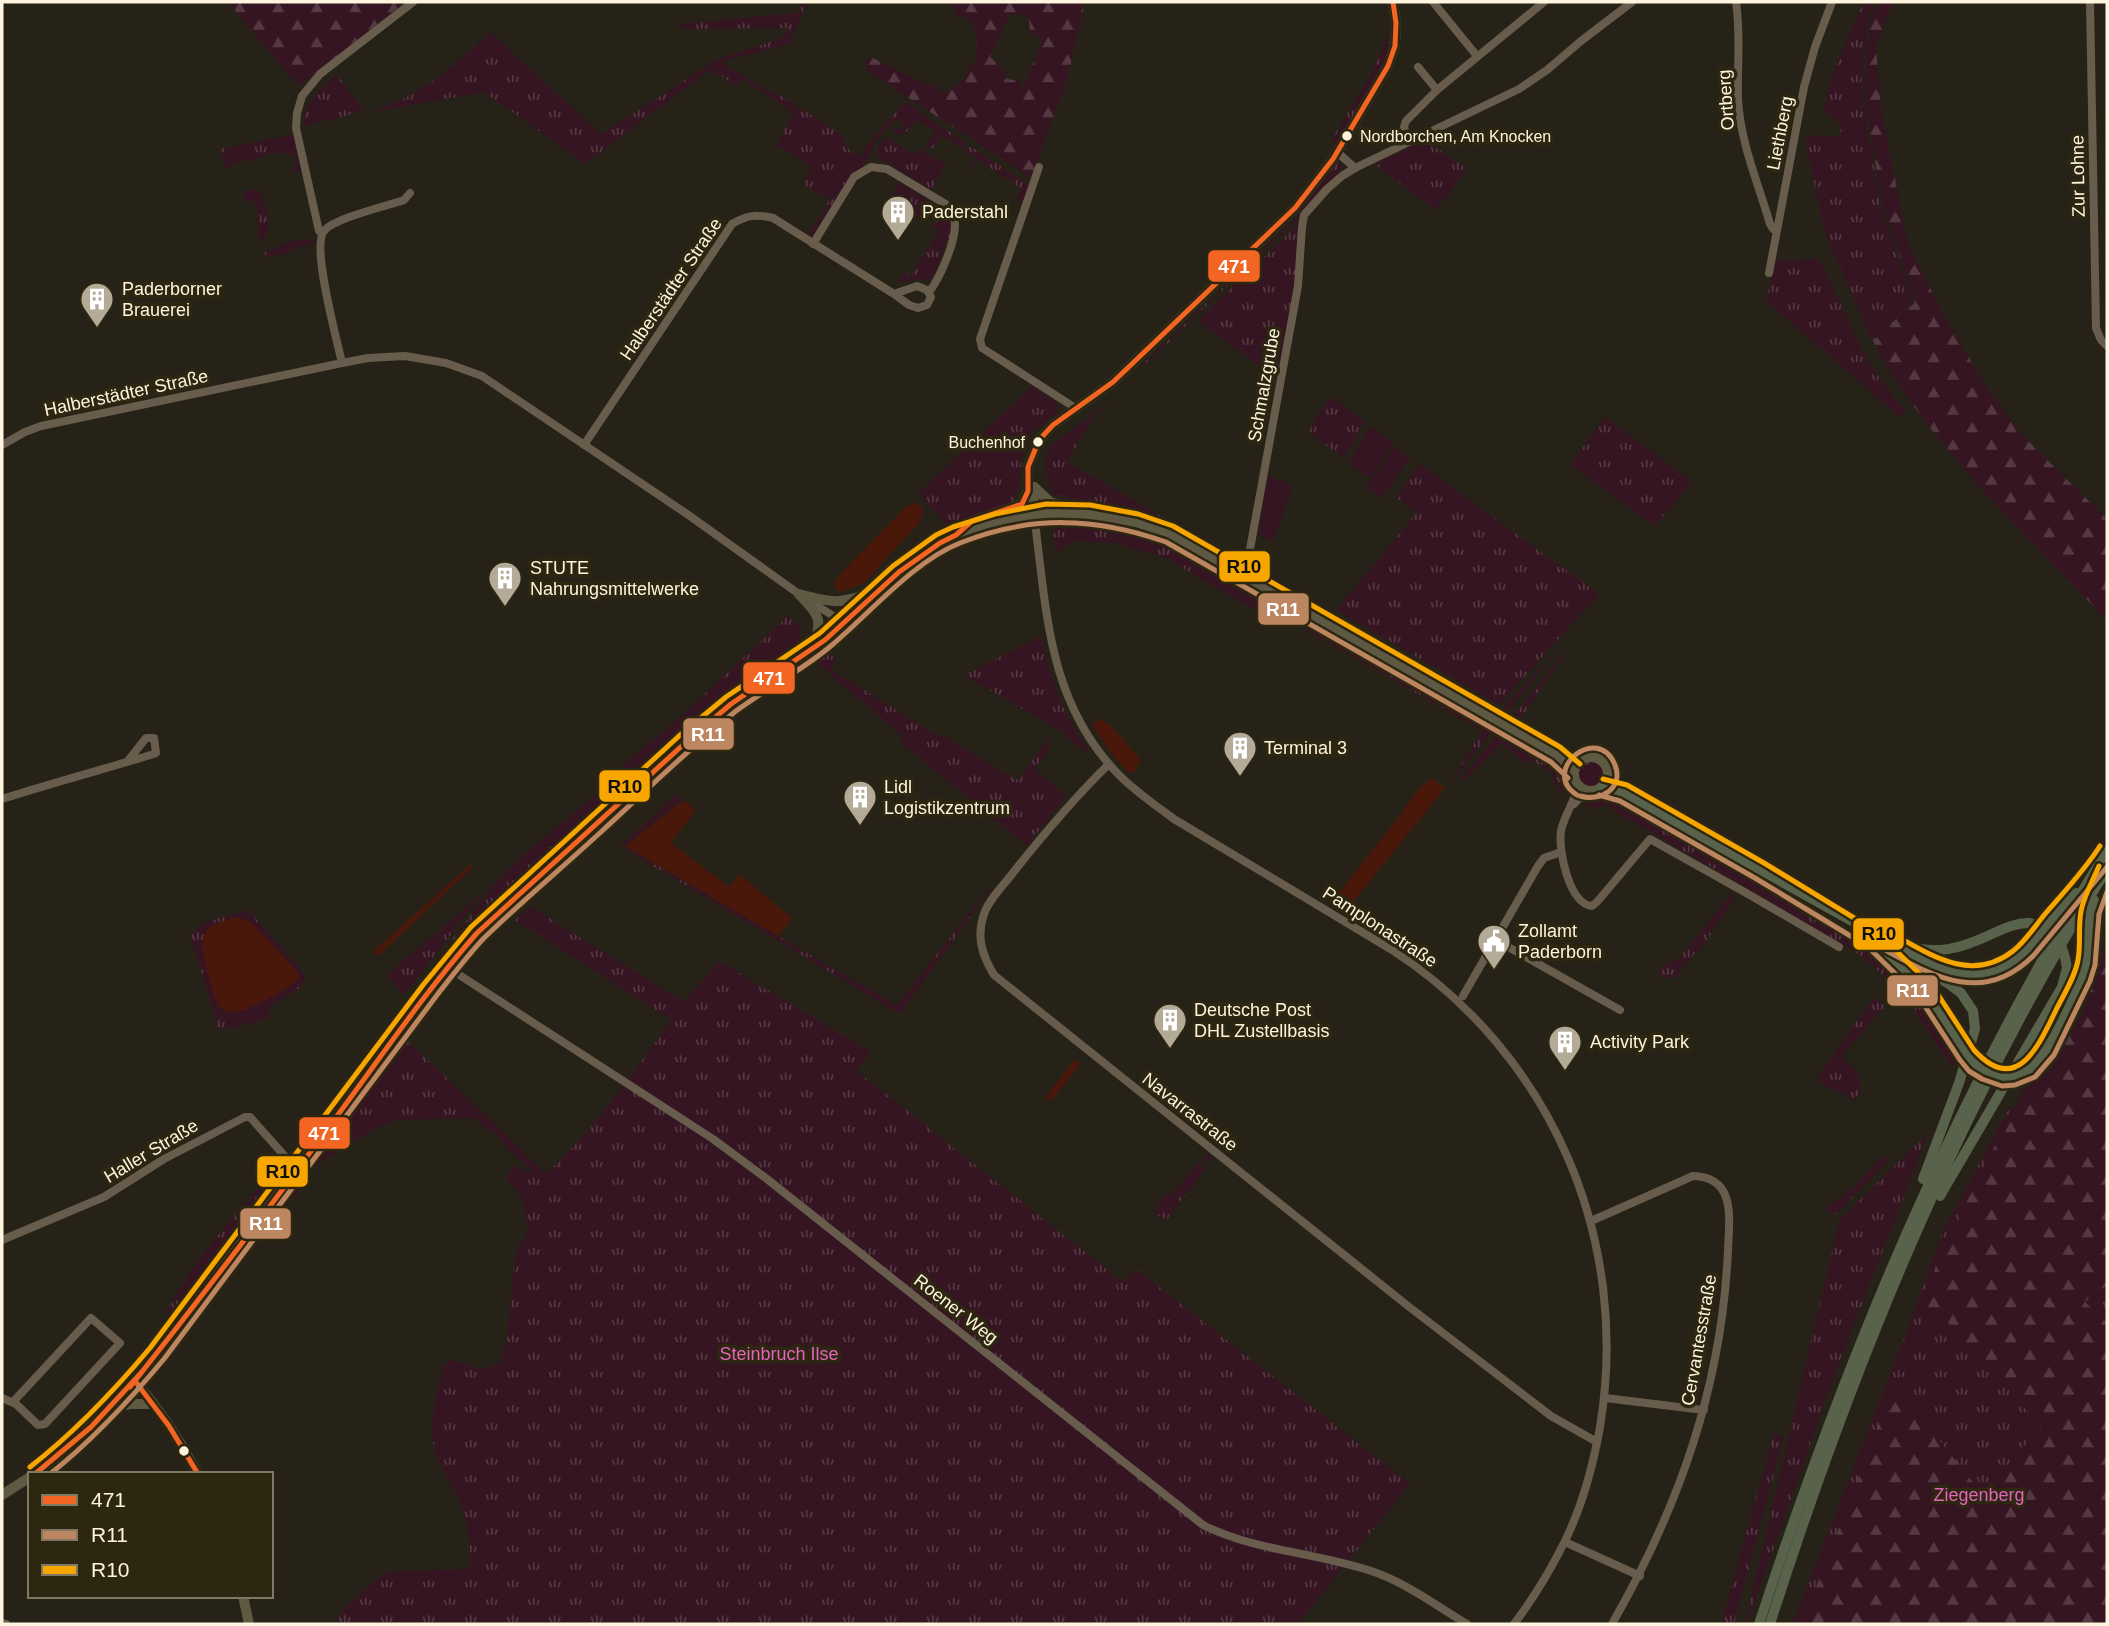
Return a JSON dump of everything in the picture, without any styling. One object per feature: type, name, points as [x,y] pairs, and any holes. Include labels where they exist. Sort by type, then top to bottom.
[{"type":"highway","points":[[1604,782],[1760,871],[1800,897],[1936,968],[1951,973],[1972,975],[2006,967],[2101,873]]},
{"type":"highway","points":[[1870,934],[1926,992],[1976,1065],[1995,1076],[2013,1076],[2030,1070],[2046,1051],[2082,977],[2087,962],[2090,912],[2107,851]]},
{"type":"highway","points":[[1759,1624],[1820,1448],[1874,1309],[1916,1211],[1988,1059],[2046,954],[2101,873]]},
{"type":"highway","points":[[1770,1624],[1833,1443],[1915,1236],[1996,1065],[2101,873]]},
{"type":"highway","points":[[1870,934],[1937,951],[1965,946],[2010,926],[2029,923],[2054,934],[2065,953],[2067,968],[2062,987],[1924,1228],[1915,1236]]},
{"type":"highway","points":[[1870,934],[1949,984],[1969,1003],[1975,1019],[1973,1042],[1920,1189],[1916,1211]]},
{"type":"main road","points":[[956,535],[972,521],[1017,508],[1022,504],[1028,491],[1028,467],[1039,440],[1054,425],[1113,382],[1295,208],[1337,152],[1388,66],[1395,46],[1393,2]]},
{"type":"main road","points":[[1031,459],[1034,514]]},
{"type":"main road","points":[[1034,487],[1050,502],[1089,514],[1136,522],[1170,534],[1556,755],[1574,771],[1582,788],[1594,790],[1604,782],[1606,767],[1599,759],[1589,757],[1580,761],[1574,771]]},
{"type":"main road","points":[[38,1472],[65,1452],[110,1410],[132,1384],[297,1170],[447,967],[477,933],[685,743],[731,705],[813,649],[899,572],[940,543],[998,522],[1034,514],[1089,514]]},
{"type":"main road","points":[[799,594],[834,603],[880,590]]},
{"type":"main road","points":[[799,594],[816,613],[820,625],[813,649]]},
{"type":"main road","points":[[1556,755],[1580,761]]},
{"type":"main road","points":[[132,1384],[159,1412]]},
{"type":"main road","points":[[132,1384],[177,1436],[196,1472]]},
{"type":"main road","points":[[110,1410],[131,1404],[149,1404]]},
{"type":"main road","points":[[4,1493],[28,1478]]},
{"type":"main road","points":[[243,1598],[249,1624]]},
{"type":"street","points":[[322,233],[319,231],[296,128],[302,96],[320,75],[413,2]]},
{"type":"street","points":[[1433,2],[1477,57]]},
{"type":"street","points":[[1408,142],[1404,127],[1406,121],[1437,90],[1544,2]]},
{"type":"street","points":[[1337,152],[1355,168],[1527,84],[1632,2]]},
{"type":"street","name":"Ortberg","points":[[1736,2],[1739,24],[1738,100],[1746,148],[1770,224],[1777,230]]},
{"type":"street","name":"Liethberg","points":[[1769,273],[1804,87],[1832,2]]},
{"type":"street","name":"Zur Lohne","points":[[2090,2],[2095,328],[2107,346]]},
{"type":"street","points":[[1418,67],[1437,90]]},
{"type":"street","points":[[813,244],[854,177],[872,167],[887,169],[947,205],[954,215],[956,226],[936,282],[929,292],[917,286],[894,294]]},
{"type":"street","points":[[1039,167],[980,339],[982,348],[1077,410]]},
{"type":"street","name":"Schmalzgrube","points":[[1248,560],[1298,286],[1304,215],[1327,189],[1355,168]]},
{"type":"street","points":[[342,363],[320,260],[322,233],[334,222],[404,200],[410,193]]},
{"type":"street","name":"Halberstädter Straße","points":[[584,445],[732,224],[747,216],[773,218],[909,305],[925,307],[930,301],[929,292]]},
{"type":"street","name":"Halberstädter Straße","points":[[2,445],[41,426],[342,363],[405,356],[430,359],[462,368],[497,385],[844,623]]},
{"type":"street","name":"Pamplonastraße","points":[[1034,514],[1051,646],[1060,677],[1080,722],[1109,764],[1141,794],[1174,819],[1423,971],[1464,1006],[1504,1051],[1547,1114],[1568,1155],[1591,1221],[1598,1253],[1606,1308],[1605,1398],[1586,1488],[1565,1542],[1514,1624]]},
{"type":"street","points":[[2,799],[127,762]]},
{"type":"street","name":"Navarrastraße","points":[[1109,764],[1067,806],[988,905],[981,929],[980,946],[983,958],[994,975],[1408,1306],[1551,1416],[1597,1442]]},
{"type":"street","points":[[1582,788],[1563,823],[1560,839],[1570,882],[1577,897],[1588,906],[1597,902],[1650,839],[1839,947]]},
{"type":"street","points":[[1463,996],[1538,866],[1544,858],[1561,852]]},
{"type":"street","points":[[1494,939],[1620,1010]]},
{"type":"street","name":"Roener Weg","points":[[447,967],[713,1139],[789,1196],[1203,1525],[1244,1542],[1347,1564],[1384,1575],[1467,1624]]},
{"type":"street","name":"Haller Straße","points":[[2,1240],[104,1197],[164,1159],[245,1117],[252,1119],[297,1170]]},
{"type":"street","name":"Cervantesstraße","points":[[1591,1221],[1689,1177],[1697,1176],[1716,1182],[1726,1192],[1730,1210],[1725,1297],[1714,1371],[1704,1410],[1673,1502],[1640,1576],[1612,1624]]},
{"type":"street","points":[[2,1398],[13,1402],[38,1425],[45,1424],[120,1343],[91,1318],[13,1402]]},
{"type":"street","points":[[1605,1398],[1704,1410]]},
{"type":"street","points":[[1576,1430],[1599,1430]]},
{"type":"street","points":[[1565,1542],[1640,1576]]},
{"type":"green space","points":[[228,2],[406,2],[298,86]]},
{"type":"green space","points":[[802,2],[807,2],[790,43],[721,62],[842,135],[846,147],[860,157],[905,102],[966,143],[963,149],[941,136],[932,149],[926,146],[935,131],[917,120],[904,135],[901,133],[898,136],[892,130],[894,127],[902,130],[904,125],[896,119],[877,140],[867,162],[850,176],[813,235],[809,236],[808,233],[830,198],[816,193],[804,184],[812,167],[781,147],[773,150],[794,113],[742,79],[736,87],[724,77],[708,71],[585,164],[484,92],[372,112],[407,97],[436,79],[491,33],[601,134],[718,59],[782,38],[789,28],[681,29],[679,24],[797,13]]},
{"type":"green space","points":[[951,2],[1085,2],[1067,80],[1031,178],[866,70],[866,61],[873,58],[939,87],[941,93],[952,89],[976,61],[975,30],[968,18],[958,17]],"holes":[[[1019,13],[1029,19],[1030,32],[1043,39],[1023,88],[1019,81],[1007,79],[1005,70],[990,57],[1009,16]]]},
{"type":"green space","points":[[1864,2],[1874,2],[1869,16],[1861,84],[1879,199],[1913,303],[1889,324],[1894,334],[1871,338],[1824,231],[1806,141],[1807,135],[1841,137],[1840,124],[1824,111],[1832,74]]},
{"type":"green space","points":[[1878,2],[1893,2],[1876,47],[1881,109],[1908,244],[1943,314],[1986,386],[2022,435],[2107,519],[2107,620],[1996,505],[1944,445],[1896,381],[1872,339],[1894,335],[1889,325],[1915,303],[1881,198],[1863,84],[1871,17]]},
{"type":"green space","points":[[1391,28],[1386,56],[1371,87],[1336,143],[1333,143],[1332,139],[1371,74]]},
{"type":"green space","points":[[336,74],[364,111],[304,126],[305,111],[309,104]]},
{"type":"green space","points":[[295,134],[303,170],[287,173],[294,168],[297,160],[295,154],[278,153],[240,161],[237,165],[233,163],[231,168],[225,167],[220,149]]},
{"type":"green space","points":[[885,137],[915,154],[918,154],[921,148],[930,154],[929,156],[946,164],[931,190],[876,156]]},
{"type":"green space","points":[[1425,140],[1467,169],[1436,210],[1374,164]]},
{"type":"green space","points":[[969,145],[1028,184],[1024,204],[1016,199],[1022,189],[978,160],[968,169],[976,158],[965,151]]},
{"type":"green space","points":[[1340,163],[1343,167],[1298,218],[1142,365],[1296,217],[1336,164]]},
{"type":"green space","points":[[899,182],[929,201],[934,201],[935,205],[924,221],[889,199]]},
{"type":"green space","points":[[260,190],[267,211],[269,225],[259,242],[258,211],[252,199],[246,202],[244,199],[244,192]]},
{"type":"green space","points":[[942,210],[948,214],[951,231],[937,267],[939,271],[930,280],[897,283],[904,272],[911,276],[939,231],[932,226]]},
{"type":"green space","points":[[1300,222],[1296,286],[1279,375],[1273,376],[1198,321]]},
{"type":"green space","points":[[313,240],[312,244],[292,249],[287,254],[267,257],[264,253],[290,241]]},
{"type":"green space","points":[[1819,259],[1865,355],[1906,412],[1899,416],[1766,301],[1775,261]]},
{"type":"green space","points":[[1032,386],[1059,405],[1056,414],[1031,434],[1022,457],[1019,488],[1012,504],[948,527],[919,493]]},
{"type":"green space","points":[[1115,397],[1093,418],[1067,462],[1501,710],[1561,645],[1502,715],[1184,532],[1139,513],[1054,495],[1045,468],[1049,450],[1063,436]]},
{"type":"green space","points":[[1330,397],[1365,421],[1344,458],[1308,432]]},
{"type":"green space","points":[[1605,417],[1689,479],[1690,484],[1655,526],[1570,465]]},
{"type":"green space","points":[[1370,426],[1394,443],[1370,478],[1348,464]]},
{"type":"green space","points":[[1395,447],[1411,458],[1381,498],[1366,487]]},
{"type":"green space","points":[[1420,464],[1599,594],[1499,705],[1336,610],[1417,513],[1396,497]]},
{"type":"green space","points":[[1268,476],[1293,485],[1273,542],[1258,534]]},
{"type":"green space","points":[[1062,523],[1134,529],[1165,541],[1496,726],[1446,789],[1482,731],[1292,622],[1268,618],[1166,558],[1114,543],[1073,541],[1056,552],[1054,532]]},
{"type":"green space","points":[[788,616],[800,628],[799,647],[750,681],[680,736],[669,748],[643,765],[620,790],[615,788],[608,793],[611,799],[470,928],[380,1044],[372,1046],[494,884],[521,857],[601,790],[598,786],[678,719]]},
{"type":"green space","points":[[1041,636],[1059,696],[1071,723],[1089,750],[1085,752],[1057,729],[964,675]]},
{"type":"green space","points":[[1566,649],[1518,722],[1512,718]]},
{"type":"green space","points":[[829,654],[837,659],[830,669],[938,736],[940,734],[1017,780],[1051,736],[1047,754],[1034,768],[1066,796],[1027,846],[900,742],[901,735],[817,663]]},
{"type":"green space","points":[[1501,729],[1566,768],[1573,787],[1572,795],[1560,792],[1551,773],[1531,760],[1525,764],[1503,743],[1463,781],[1461,779]]},
{"type":"green space","points":[[1591,761],[1600,765],[1604,774],[1600,783],[1591,787],[1582,783],[1578,774],[1582,765]]},
{"type":"green space","points":[[1600,792],[1610,792],[1628,800],[1851,930],[1884,954],[1921,993],[1961,1055],[1952,1067],[1912,1008],[1886,978],[1860,955],[1614,811],[1609,805],[1592,809],[1581,800]]},
{"type":"green space","points":[[676,795],[682,801],[624,846],[896,1005],[988,889],[990,890],[898,1013],[620,846]]},
{"type":"green space","points":[[482,893],[472,907],[404,995],[387,975]]},
{"type":"green space","points":[[1731,894],[1735,898],[1700,950],[1675,977],[1661,976],[1661,968],[1666,963],[1677,961]]},
{"type":"green space","name":"Steinbruch Ilse","points":[[530,906],[684,1002],[719,961],[871,1052],[857,1071],[1124,1283],[1136,1269],[1409,1485],[1298,1624],[338,1624],[339,1613],[385,1572],[470,1569],[465,1517],[439,1463],[432,1423],[443,1366],[451,1360],[483,1370],[501,1362],[507,1338],[515,1255],[528,1231],[522,1196],[506,1178],[514,1166],[536,1174],[509,1150],[498,1136],[473,1118],[396,1120],[376,1128],[314,1167],[295,1197],[280,1203],[408,1041],[546,1174],[599,1117],[678,1011],[670,1019],[515,920]]},
{"type":"green space","points":[[248,910],[304,973],[305,982],[270,1006],[269,1018],[219,1029],[190,936],[203,923]]},
{"type":"green space","name":"Ziegenberg","points":[[2107,919],[2107,1624],[1792,1624],[1905,1336],[1942,1233],[2007,1112],[2052,1080],[2060,1069],[2102,968]]},
{"type":"green space","name":"Ziegenberg","points":[[2107,939],[2107,1285],[2085,1302],[2107,1323],[2107,1624],[1802,1624],[1892,1389],[1919,1330],[1938,1257],[2024,1089],[2053,1067],[2085,1007]],"holes":[[[1940,1314],[2041,1426],[1983,1495],[1895,1385],[1917,1340]]]},
{"type":"green space","points":[[1874,997],[1885,1006],[1842,1056],[1858,1074],[1861,1091],[1854,1099],[1816,1079]]},
{"type":"green space","points":[[372,1048],[376,1050],[302,1151],[297,1149],[295,1145]]},
{"type":"green space","points":[[1929,1132],[1837,1368],[1745,1624],[1839,1221]]},
{"type":"green space","points":[[1206,1154],[1213,1162],[1206,1158],[1201,1161],[1205,1169],[1167,1219],[1160,1217],[1154,1212],[1165,1194],[1172,1195]]},
{"type":"green space","points":[[1887,1156],[1888,1161],[1836,1214],[1827,1211],[1826,1207],[1853,1188],[1881,1158]]},
{"type":"green space","points":[[273,1170],[279,1173],[280,1177],[175,1316],[167,1313],[202,1256]]},
{"type":"green space","points":[[1774,1433],[1784,1437],[1734,1624],[1721,1624]]},
{"type":"shaded area","points":[[917,503],[924,510],[920,522],[864,583],[841,592],[835,588],[840,574],[907,506]]},
{"type":"shaded area","points":[[1100,719],[1111,726],[1141,760],[1134,772],[1129,773],[1115,758],[1092,725]]},
{"type":"shaded area","points":[[1432,778],[1445,788],[1345,912],[1331,903],[1420,787]]},
{"type":"shaded area","points":[[684,800],[696,810],[671,843],[729,887],[740,875],[792,918],[778,936],[625,846]]},
{"type":"shaded area","points":[[471,864],[473,867],[378,956],[375,954],[374,951]]},
{"type":"shaded area","points":[[235,917],[251,922],[297,971],[299,979],[268,999],[234,1012],[218,1006],[205,965],[203,943],[204,934],[209,928]]},
{"type":"shaded area","points":[[1074,1060],[1080,1064],[1051,1101],[1046,1097]]},
{"type":"transit line","name":"471","points":[[130,1387],[259,1221],[421,1001],[477,933],[731,704],[825,640],[899,572],[956,535],[972,521],[1022,504],[1028,491],[1028,467],[1039,440],[1053,425],[1113,382],[1295,208],[1333,159],[1388,66],[1395,46],[1393,2]]},
{"type":"transit line","name":"R10","points":[[30,1467],[93,1411],[150,1348],[423,985],[471,927],[679,736],[726,697],[820,633],[893,566],[936,535],[953,527],[995,514],[1046,504],[1090,505],[1138,514],[1173,526],[1560,747],[1580,764]]},
{"type":"transit line","name":"R11","points":[[52,1472],[110,1420],[164,1359],[437,995],[484,938],[719,725],[821,654],[926,562],[960,543],[1012,528],[1063,523],[1114,528],[1166,542],[1551,762],[1568,778]]},
{"type":"transit line","name":"R11","points":[[1577,795],[1567,785],[1565,774],[1568,764],[1575,755],[1585,749],[1597,748],[1607,753],[1615,765],[1616,781],[1613,787],[1602,795],[1580,796]]},
{"type":"transit line","name":"R10","points":[[1603,779],[1627,785],[1764,863],[1877,932],[1933,987],[1974,1050],[1989,1063],[2003,1068],[2014,1067],[2025,1061],[2034,1050],[2069,985],[2078,960],[2082,905],[2099,866]]},
{"type":"transit line","name":"R11","points":[[1599,795],[1620,801],[1867,946],[1919,997],[1969,1071],[2002,1086],[2015,1085],[2035,1077],[2054,1055],[2090,981],[2095,965],[2099,914],[2107,892]]},
{"type":"transit line","name":"R10","points":[[1893,934],[1952,963],[1982,965],[1998,960],[2022,943],[2081,873],[2100,846]]},
{"type":"transit line","name":"R11","points":[[1885,950],[1923,970],[1960,982],[1979,983],[1997,979],[2016,970],[2034,955],[2107,867]]},
{"type":"transit line","name":"471","points":[[37,1472],[91,1427],[141,1373]]},
{"type":"transit line","name":"471","points":[[135,1381],[169,1426],[197,1472]]},
{"type":"place","name":"Nordborchen, Am Knocken","points":[[1347,136]]},
{"type":"place","name":"Paderstahl","points":[[898,242]]},
{"type":"place","name":"Paderborner Brauerei","points":[[97,329]]},
{"type":"place","name":"Buchenhof","points":[[1038,442]]},
{"type":"place","name":"STUTE Nahrungsmittelwerke","points":[[505,608]]},
{"type":"place","name":"Terminal 3","points":[[1240,778]]},
{"type":"place","name":"Lidl Logistikzentrum","points":[[860,827]]},
{"type":"place","name":"Zollamt Paderborn","points":[[1494,971]]},
{"type":"place","name":"Deutsche Post DHL Zustellbasis","points":[[1170,1050]]},
{"type":"place","name":"Activity Park","points":[[1565,1072]]}]
